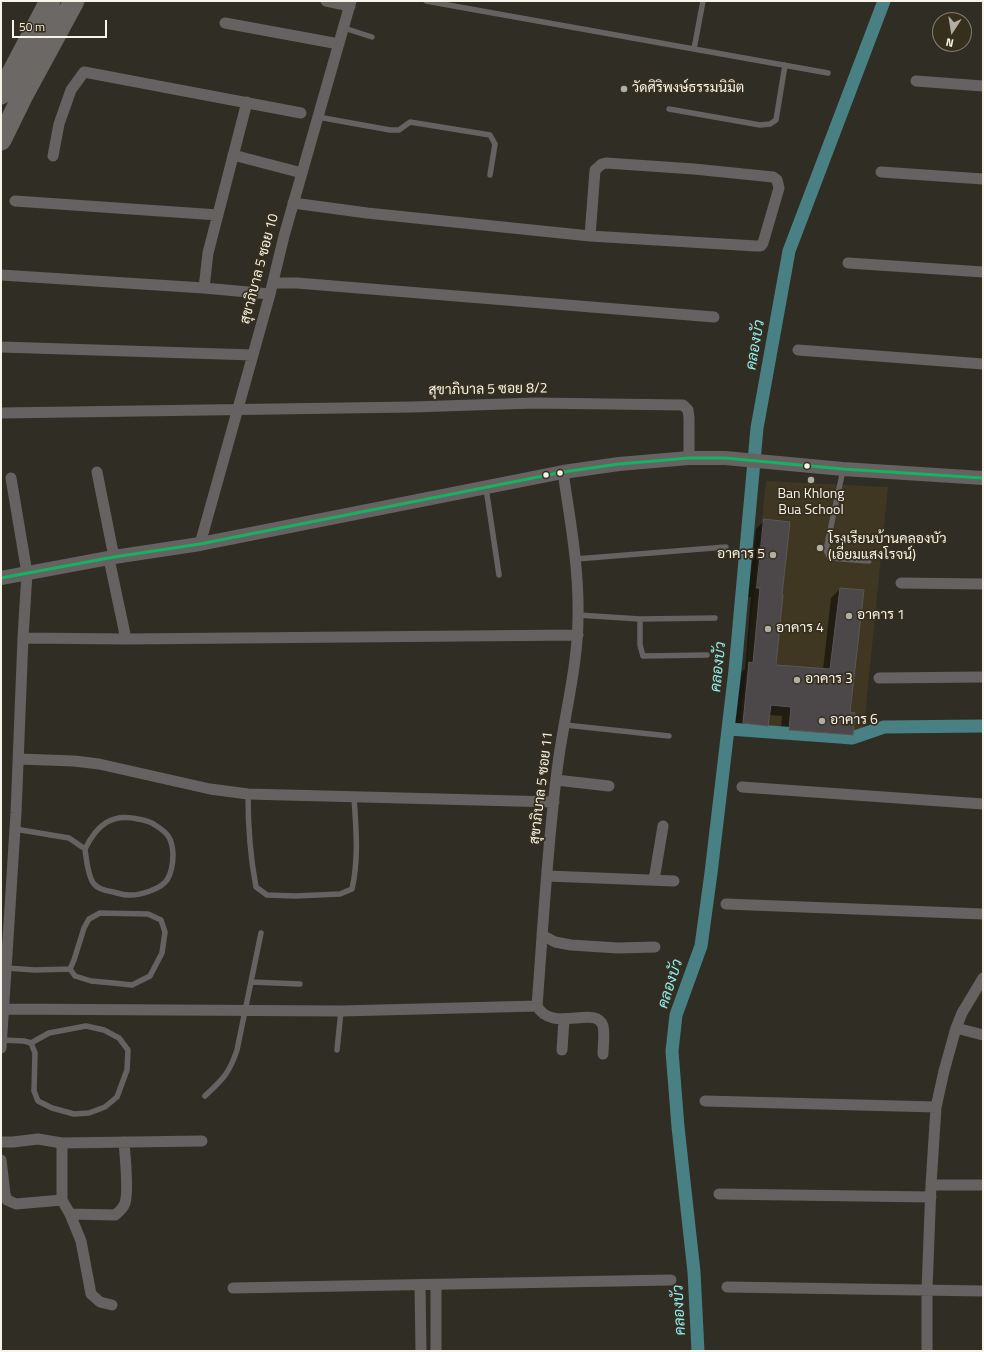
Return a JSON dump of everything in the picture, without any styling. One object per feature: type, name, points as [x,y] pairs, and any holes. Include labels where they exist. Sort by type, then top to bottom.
[{"type":"highway","points":[[1,94],[50,1]]},
{"type":"highway","points":[[1,140],[23,95],[74,1]]},
{"type":"street","points":[[326,1],[350,3]]},
{"type":"street","name":"สุขาภิบาล 5 ซอย 10","points":[[200,544],[272,289],[293,203],[350,3]]},
{"type":"street","points":[[225,23],[339,44]]},
{"type":"street","points":[[53,156],[59,124],[71,90],[84,72],[301,113]]},
{"type":"street","points":[[916,81],[983,86]]},
{"type":"street","points":[[204,288],[208,253],[246,102]]},
{"type":"street","points":[[233,155],[302,173]]},
{"type":"street","points":[[293,203],[367,213],[590,236],[760,246],[763,243],[779,188],[779,183],[773,176],[694,169],[606,163],[602,164],[595,170],[590,236]]},
{"type":"street","points":[[881,172],[983,180]]},
{"type":"street","points":[[15,200],[218,215]]},
{"type":"street","points":[[848,263],[983,272]]},
{"type":"street","points":[[1,275],[204,288],[272,289],[298,283],[714,318]]},
{"type":"street","points":[[1,347],[253,355]]},
{"type":"street","points":[[798,350],[983,364]]},
{"type":"street","name":"สุขาภิบาล 5 ซอย 8/2","points":[[238,408],[412,407],[535,403],[683,405],[688,410],[689,418],[689,458]]},
{"type":"street","points":[[1,413],[238,408]]},
{"type":"street","points":[[1,578],[200,544],[562,472],[619,464],[689,458],[725,458],[788,465],[983,478]]},
{"type":"street","points":[[97,472],[126,639]]},
{"type":"street","name":"สุขาภิบาล 5 ซอย 11","points":[[537,1006],[556,780],[578,635],[576,558],[562,472]]},
{"type":"street","points":[[1,1048],[19,759],[22,638],[27,573],[11,478]]},
{"type":"street","points":[[901,583],[983,584]]},
{"type":"street","points":[[22,638],[126,639],[578,635]]},
{"type":"street","points":[[879,678],[983,677]]},
{"type":"street","points":[[19,759],[74,761],[99,764],[210,789],[248,794],[554,802]]},
{"type":"street","points":[[556,780],[609,786]]},
{"type":"street","points":[[742,787],[983,804]]},
{"type":"street","points":[[654,880],[663,826]]},
{"type":"street","points":[[547,876],[674,881]]},
{"type":"street","points":[[726,904],[983,914]]},
{"type":"street","points":[[542,934],[555,942],[571,945],[618,948],[655,947]]},
{"type":"street","points":[[927,1351],[927,1290],[936,1107],[956,1028],[962,1013],[983,978]]},
{"type":"street","points":[[4,1009],[341,1011],[537,1006],[541,1013],[554,1019],[586,1017],[599,1020],[603,1025],[603,1054]]},
{"type":"street","points":[[562,1050],[564,1019]]},
{"type":"street","points":[[956,1028],[983,1035]]},
{"type":"street","points":[[705,1101],[936,1107]]},
{"type":"street","points":[[1,1142],[38,1139],[62,1143],[202,1141]]},
{"type":"street","points":[[70,1214],[115,1214],[121,1211],[126,1202],[124,1142]]},
{"type":"street","points":[[62,1143],[62,1200],[70,1214],[81,1240],[91,1294],[100,1302],[112,1305]]},
{"type":"street","points":[[1,1160],[7,1200],[16,1204],[62,1200]]},
{"type":"street","points":[[931,1185],[983,1186]]},
{"type":"street","points":[[719,1194],[931,1197]]},
{"type":"street","points":[[233,1288],[671,1280]]},
{"type":"street","points":[[420,1285],[421,1351]]},
{"type":"street","points":[[436,1285],[436,1351]]},
{"type":"street","points":[[727,1287],[983,1291]]},
{"type":"lane","points":[[426,1],[828,73]]},
{"type":"lane","points":[[694,49],[703,1]]},
{"type":"lane","points":[[344,28],[372,36]]},
{"type":"lane","points":[[669,109],[760,125],[770,124],[776,120],[785,65]]},
{"type":"lane","points":[[318,117],[390,130],[399,130],[410,122],[490,135],[495,144],[490,175]]},
{"type":"lane","points":[[843,469],[826,550],[830,558],[868,561]]},
{"type":"lane","points":[[486,488],[499,575]]},
{"type":"lane","points":[[576,558],[726,547]]},
{"type":"lane","points":[[578,615],[640,619],[715,618]]},
{"type":"lane","points":[[640,619],[640,645],[643,656],[707,655]]},
{"type":"lane","points":[[565,725],[669,736]]},
{"type":"lane","points":[[248,794],[248,830],[251,862],[256,887],[267,895],[295,896],[340,894],[352,889],[356,873],[357,849],[354,797]]},
{"type":"lane","points":[[15,829],[69,838],[85,849],[88,868],[94,884],[104,890],[128,895],[154,890],[166,881],[173,865],[172,846],[166,832],[150,822],[129,817],[110,820],[90,839],[85,849]]},
{"type":"lane","points":[[100,913],[148,914],[161,920],[165,932],[162,953],[150,976],[132,985],[112,984],[91,981],[75,976],[70,969],[84,928],[89,919],[100,913]]},
{"type":"lane","points":[[205,1096],[223,1079],[232,1066],[246,1011],[262,933]]},
{"type":"lane","points":[[5,968],[35,970],[70,969]]},
{"type":"lane","points":[[251,982],[300,984]]},
{"type":"lane","points":[[337,1050],[341,1011]]},
{"type":"lane","points":[[2,1040],[24,1041],[31,1043],[49,1032],[86,1026],[104,1030],[119,1038],[128,1050],[126,1070],[117,1097],[105,1107],[89,1113],[74,1114],[52,1108],[38,1101],[34,1091],[35,1052],[31,1043]]},
{"type":"shaded area","name":"โรงเรียนบ้านคลองบัว (เอี่ยมแสงโรจน์)","points":[[766,481],[888,487],[864,726],[853,735],[740,724]]},
{"type":"building","points":[[764,519],[790,522],[776,665],[830,669],[840,588],[864,590],[850,712],[855,713],[853,735],[789,730],[791,707],[771,705],[768,726],[743,723],[749,662],[753,663],[760,588],[757,588]]},
{"type":"waterway","name":"คลองบัว","points":[[698,1351],[694,1272],[678,1127],[672,1051],[676,1015],[701,946],[735,670],[757,428],[789,251],[884,1]]},
{"type":"waterway","points":[[729,729],[852,738],[884,727],[983,726]]},
{"type":"transit line","points":[[1,578],[114,557],[200,544],[563,472],[619,464],[689,458],[725,458],[843,469],[983,478]]},
{"type":"place","name":"วัดศิริพงษ์ธรรมนิมิต","points":[[624,89]]},
{"type":"place","name":"Ban Khlong Bua School","points":[[811,480]]},
{"type":"place","name":"โรงเรียนบ้านคลองบัว (เอี่ยมแสงโรจน์)","points":[[820,548]]},
{"type":"place","name":"อาคาร 5","points":[[773,555]]},
{"type":"place","name":"อาคาร 1","points":[[849,616]]},
{"type":"place","name":"อาคาร 4","points":[[768,629]]},
{"type":"place","name":"อาคาร 3","points":[[797,680]]},
{"type":"place","name":"อาคาร 6","points":[[822,721]]}]
